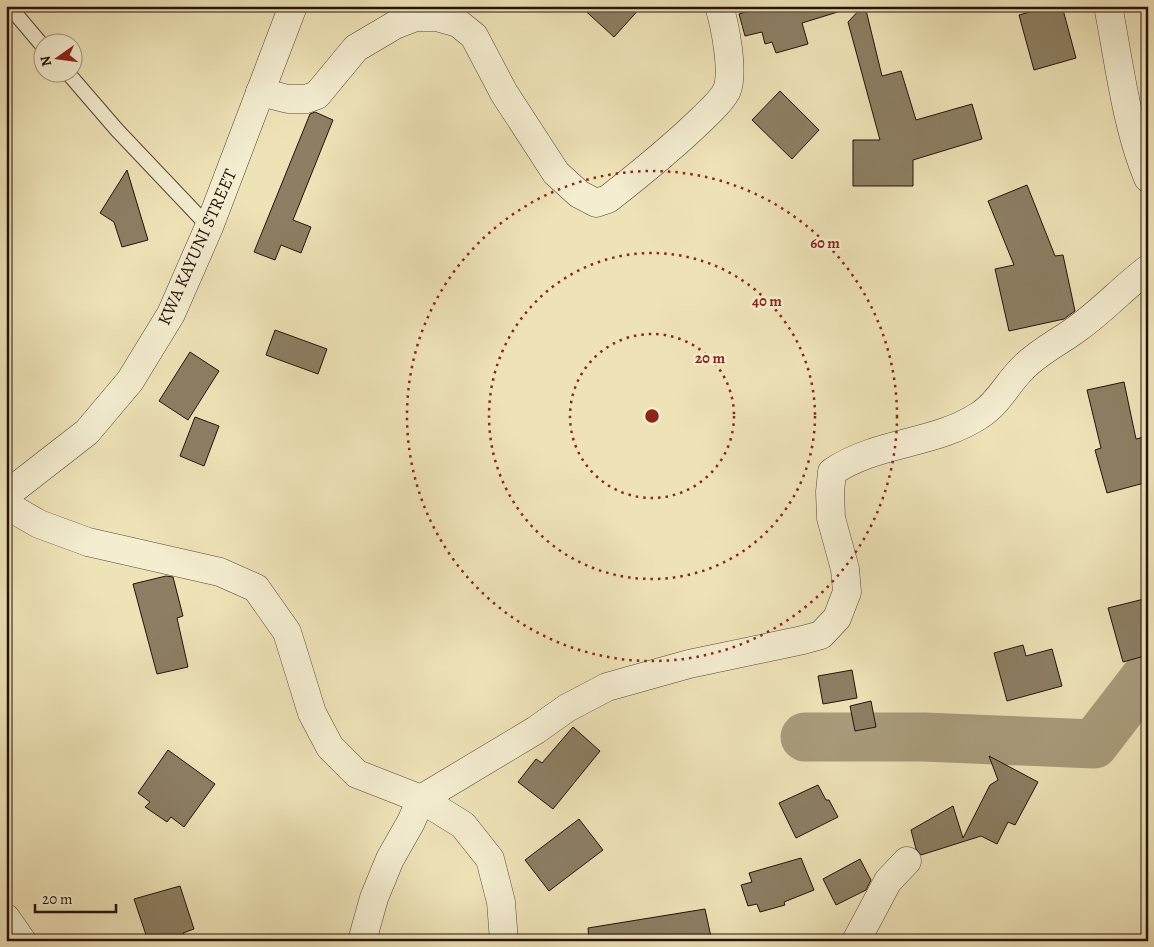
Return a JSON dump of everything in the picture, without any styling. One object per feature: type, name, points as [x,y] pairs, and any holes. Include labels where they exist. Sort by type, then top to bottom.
[{"type":"street","name":"KWA KAYUNI STREET","points":[[6,495],[87,432],[130,381],[171,314],[209,228],[293,6]]},
{"type":"street","points":[[260,92],[288,99],[306,99],[317,95],[356,48],[395,25],[416,17],[437,17],[458,23],[474,36],[504,93],[556,173],[580,194],[596,203],[608,199],[677,143],[714,107],[727,90],[729,58],[724,23],[719,6]]},
{"type":"street","points":[[1108,6],[1131,120],[1141,161],[1148,178]]},
{"type":"street","points":[[362,941],[380,882],[421,799],[536,730],[568,708],[607,687],[689,664],[756,651],[820,635],[837,618],[847,592],[845,569],[831,518],[832,472],[846,462],[866,454],[942,432],[979,416],[994,405],[1023,367],[1080,327],[1148,269]]},
{"type":"street","points":[[6,506],[39,524],[88,542],[220,572],[256,588],[287,632],[312,713],[330,747],[357,774],[421,799],[463,825],[490,859],[501,902],[504,941]]},
{"type":"street","points":[[856,941],[888,881],[907,861]]},
{"type":"street","points":[[6,918],[22,941]]},
{"type":"lane","points":[[9,6],[32,32]]},
{"type":"lane","points":[[76,82],[117,130],[209,228]]},
{"type":"building","points":[[580,6],[642,6],[614,37]]},
{"type":"building","points":[[766,6],[840,6],[841,11],[802,23],[808,44],[776,53],[772,42],[765,44],[762,32],[745,36],[739,14]]},
{"type":"building","points":[[865,6],[882,76],[901,71],[916,120],[972,104],[982,139],[913,160],[913,186],[853,186],[853,140],[880,140],[848,22]]},
{"type":"building","points":[[1051,6],[1062,6],[1076,58],[1034,70],[1019,15]]},
{"type":"building","points":[[780,91],[819,130],[792,159],[752,120]]},
{"type":"building","points":[[315,112],[333,120],[293,220],[311,227],[301,253],[281,245],[275,260],[254,252],[310,114]]},
{"type":"building","points":[[127,170],[148,240],[122,247],[114,222],[100,213]]},
{"type":"building","points":[[1027,185],[1055,256],[1063,255],[1075,311],[1064,319],[1009,331],[995,269],[1014,265],[988,201]]},
{"type":"building","points":[[275,330],[327,349],[318,374],[266,355]]},
{"type":"building","points":[[190,352],[219,371],[188,420],[159,401]]},
{"type":"building","points":[[1124,382],[1136,439],[1148,436],[1148,482],[1107,493],[1095,450],[1101,448],[1087,390]]},
{"type":"building","points":[[195,417],[219,426],[204,466],[180,456]]},
{"type":"building","points":[[166,576],[173,577],[183,616],[177,618],[188,667],[157,674],[133,584]]},
{"type":"building","points":[[1148,598],[1148,655],[1123,662],[1108,608]]},
{"type":"building","points":[[1023,645],[1026,656],[1052,649],[1062,686],[1007,701],[994,653]]},
{"type":"building","points":[[852,670],[857,698],[823,704],[818,676]]},
{"type":"building","points":[[871,701],[876,727],[855,731],[850,706]]},
{"type":"building","points":[[573,727],[600,751],[553,809],[518,782],[536,759],[542,763]]},
{"type":"building","points":[[168,750],[215,784],[184,827],[171,817],[167,822],[145,807],[150,802],[138,793]]},
{"type":"building","points":[[989,756],[1038,782],[1015,825],[1008,822],[997,844],[981,836],[921,855],[916,849],[911,830],[953,806],[963,838],[990,785],[998,780]]},
{"type":"building","points":[[818,785],[838,817],[796,838],[779,803]]},
{"type":"building","points":[[579,819],[603,850],[549,891],[525,860]]},
{"type":"building","points":[[801,858],[814,890],[784,902],[785,905],[760,912],[757,904],[748,906],[741,885],[752,882],[749,873]]},
{"type":"building","points":[[860,859],[871,880],[866,890],[836,905],[823,879]]},
{"type":"building","points":[[180,886],[194,929],[183,933],[189,941],[148,941],[134,899]]},
{"type":"building","points":[[705,909],[711,937],[691,941],[589,941],[588,928]]},
{"type":"waterway","points":[[805,737],[924,737],[1094,744],[1148,674]]}]
